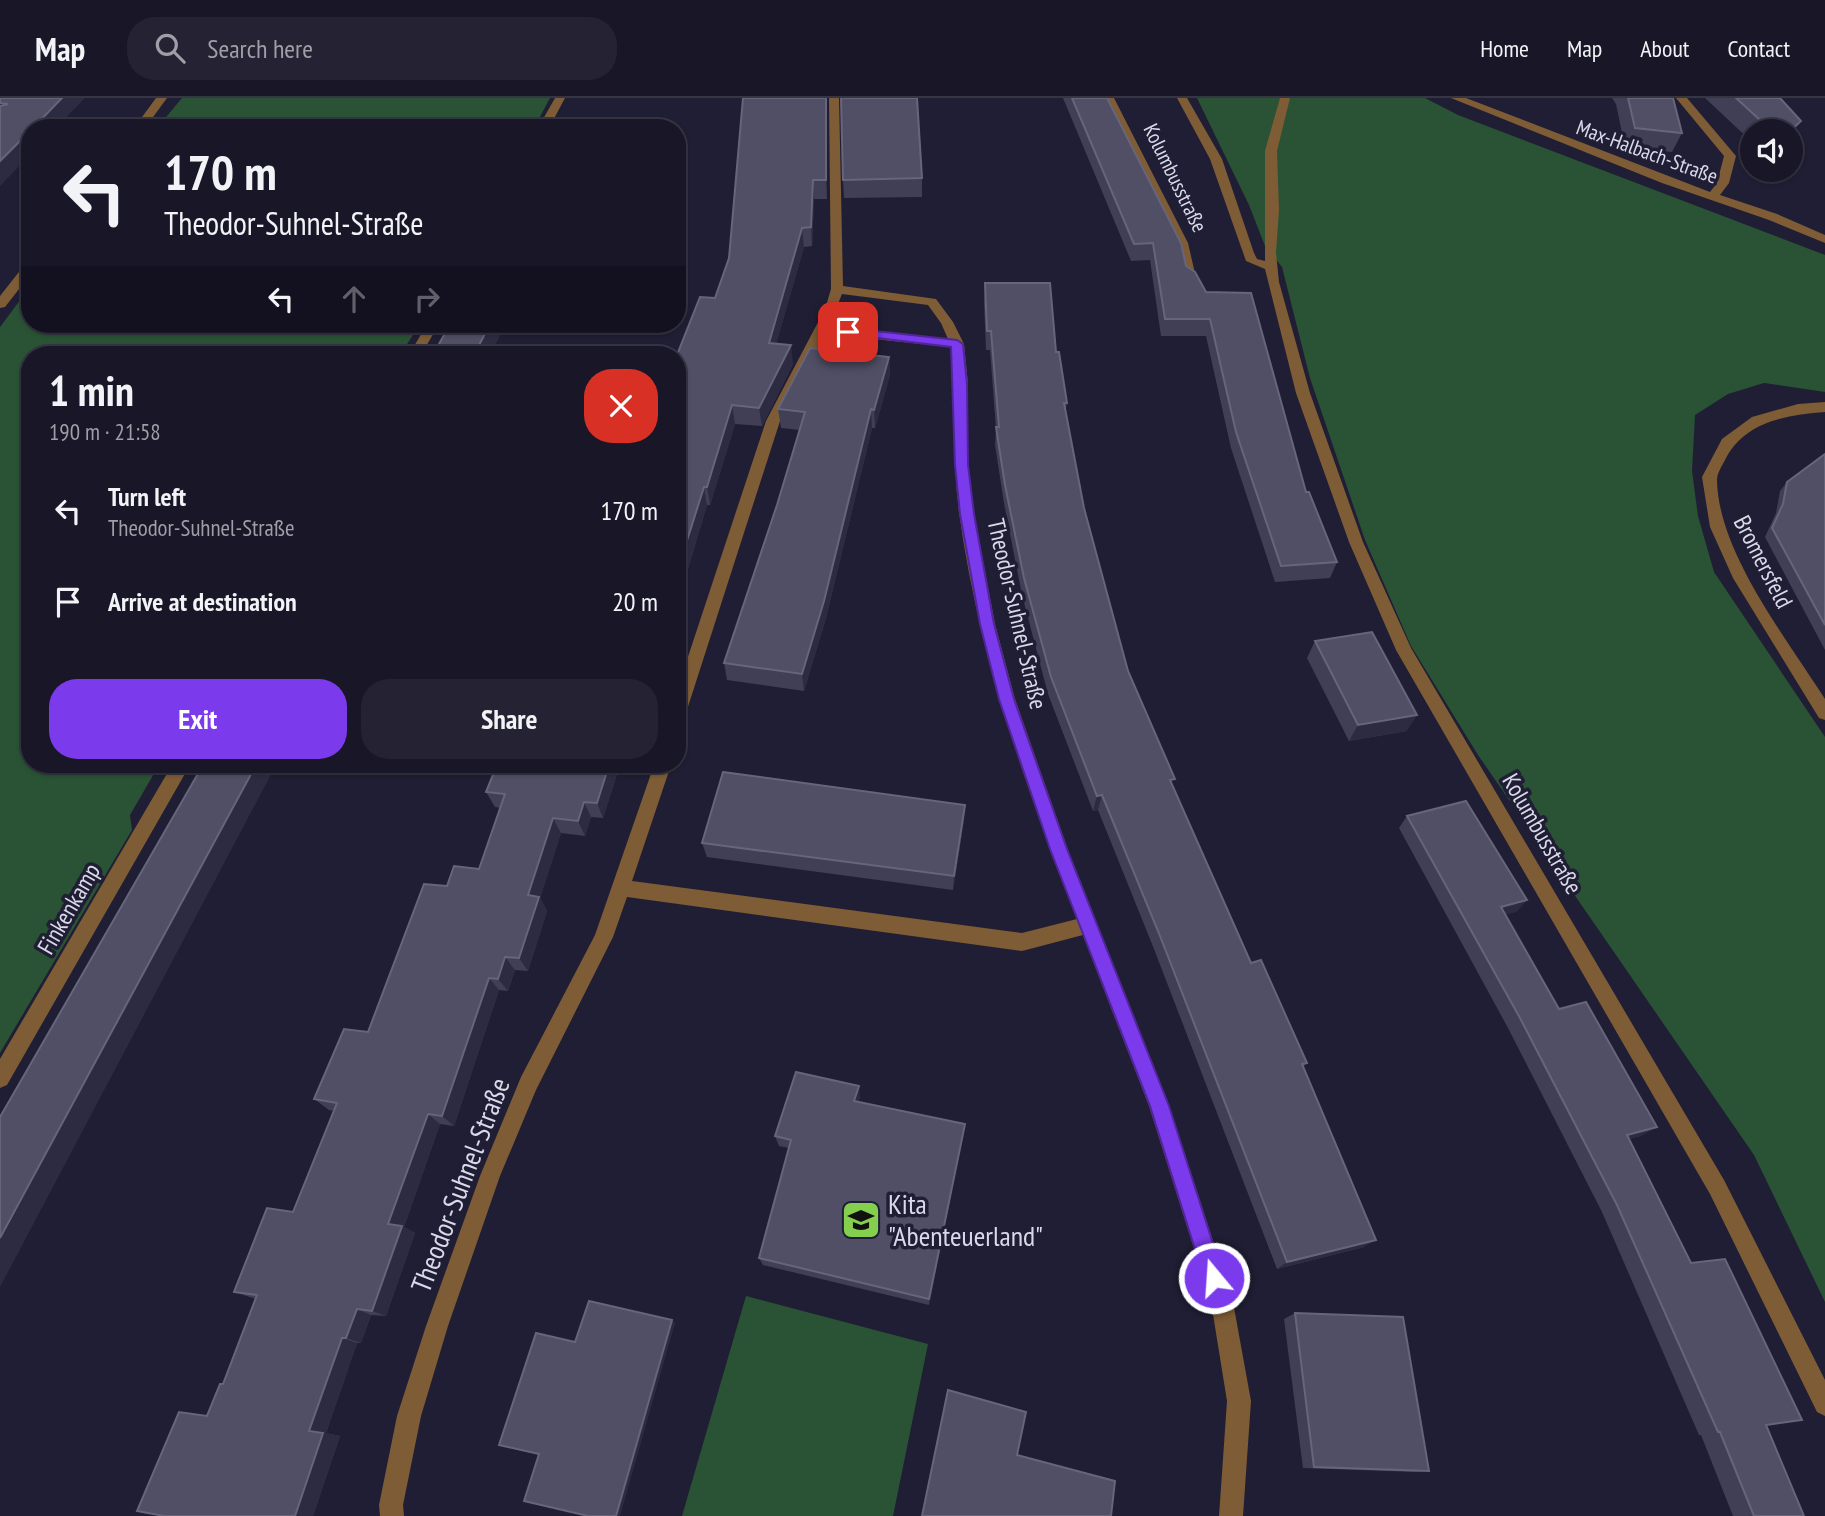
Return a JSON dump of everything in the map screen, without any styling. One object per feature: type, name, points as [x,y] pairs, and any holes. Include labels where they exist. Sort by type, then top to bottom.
[{"type":"street","points":[[146,119],[162,98]]},
{"type":"street","points":[[548,119],[560,98]]},
{"type":"street","points":[[686,688],[773,421],[821,329],[837,289],[834,98]]},
{"type":"street","name":"Kolumbusstraße","points":[[1109,98],[1182,243],[1191,282]]},
{"type":"street","name":"Kolumbusstraße","points":[[1182,98],[1213,150],[1236,213],[1241,241],[1252,261],[1272,274]]},
{"type":"street","name":"Kolumbusstraße","points":[[1285,98],[1271,151],[1272,274],[1303,393],[1356,542],[1404,650],[1717,1187],[1825,1404]]},
{"type":"street","name":"Max-Halbach-Straße","points":[[1456,98],[1825,239]]},
{"type":"street","points":[[1681,98],[1730,156],[1723,183],[1712,197]]},
{"type":"street","points":[[0,304],[21,277]]},
{"type":"street","points":[[0,280],[17,282]]},
{"type":"street","name":"Theodor-Suhnel-Straße","points":[[837,289],[932,302],[947,322],[957,344],[961,384],[961,465],[973,554],[987,624],[1007,699],[1088,925],[1159,1106],[1222,1302],[1239,1401],[1231,1516]]},
{"type":"street","points":[[821,329],[957,344]]},
{"type":"street","name":"Bromersfeld","points":[[1825,407],[1798,409],[1757,420],[1727,442],[1709,477],[1717,527],[1741,579],[1825,713]]},
{"type":"street","name":"Finkenkamp","points":[[0,1078],[176,773]]},
{"type":"street","name":"Theodor-Suhnel-Straße","points":[[392,1516],[391,1505],[408,1416],[490,1177],[528,1084],[604,937],[659,773]]},
{"type":"street","points":[[621,888],[1022,942],[1088,925]]},
{"type":"green space","points":[[182,98],[550,98],[539,119],[164,119]]},
{"type":"green space","points":[[1197,98],[1425,98],[1458,115],[1825,255],[1825,392],[1764,383],[1728,394],[1695,415],[1692,471],[1698,516],[1714,572],[1825,737],[1825,1302],[1754,1155],[1478,755],[1411,646],[1365,540],[1310,378],[1282,267],[1265,246],[1249,205]]},
{"type":"green space","points":[[21,299],[21,333],[414,333],[406,346],[21,346],[21,773],[154,773],[130,815],[132,830],[0,1053],[0,327]]},
{"type":"green space","points":[[746,1296],[928,1344],[893,1516],[682,1516]]},
{"type":"building","points":[[0,98],[62,98],[42,119],[21,119],[21,140],[0,161],[0,106],[8,104],[0,103]]},
{"type":"building","points":[[743,98],[826,98],[826,180],[813,180],[811,227],[802,228],[769,343],[791,345],[759,408],[732,405],[686,544],[686,346],[681,346],[700,297],[715,298],[729,258]]},
{"type":"building","points":[[841,98],[917,98],[922,178],[843,180]]},
{"type":"building","points":[[1072,98],[1107,98],[1181,243],[1186,266],[1195,272],[1206,292],[1251,293],[1306,492],[1309,492],[1337,562],[1281,566],[1236,432],[1210,319],[1165,319],[1153,243],[1134,244]]},
{"type":"building","points":[[1628,98],[1673,98],[1682,133],[1635,128]]},
{"type":"building","points":[[1736,98],[1780,98],[1799,119],[1759,119]]},
{"type":"building","points":[[985,283],[1050,283],[1056,352],[1059,352],[1067,403],[1064,403],[1084,508],[1128,671],[1175,779],[1170,780],[1251,963],[1261,960],[1307,1063],[1302,1064],[1376,1240],[1287,1262],[1160,936],[1102,795],[1097,796],[1051,677],[1024,578],[1005,485],[996,427],[999,427],[991,331],[987,331]]},
{"type":"building","points":[[445,333],[485,333],[479,346],[438,346]]},
{"type":"building","points":[[810,348],[889,357],[874,410],[871,409],[824,601],[802,674],[724,663],[805,412],[778,409]]},
{"type":"building","points":[[1825,454],[1825,625],[1772,528],[1783,504],[1787,482]]},
{"type":"building","points":[[1372,632],[1417,715],[1358,725],[1315,641]]},
{"type":"building","points":[[723,772],[965,805],[954,876],[702,843]]},
{"type":"building","points":[[198,773],[252,773],[0,1238],[0,1117]]},
{"type":"building","points":[[494,773],[606,773],[597,803],[584,802],[578,821],[553,818],[528,895],[539,897],[519,958],[505,957],[498,979],[489,978],[442,1116],[428,1114],[388,1224],[402,1226],[372,1311],[357,1309],[346,1338],[342,1338],[309,1431],[323,1433],[295,1516],[164,1516],[137,1511],[179,1412],[207,1416],[220,1384],[223,1384],[257,1295],[234,1292],[267,1208],[293,1212],[337,1103],[314,1099],[344,1029],[368,1032],[424,884],[447,886],[454,866],[479,869],[505,794],[486,792]]},
{"type":"building","points":[[1466,801],[1527,900],[1501,907],[1559,1009],[1586,1002],[1657,1127],[1627,1135],[1691,1263],[1725,1259],[1802,1420],[1766,1425],[1804,1516],[1754,1516],[1720,1432],[1617,1205],[1520,1018],[1407,816]]},
{"type":"building","name":"Kita \"Abenteuerland\"","points":[[796,1072],[859,1086],[854,1101],[965,1124],[929,1299],[759,1258],[791,1140],[775,1136]]},
{"type":"building","points":[[589,1301],[672,1320],[616,1516],[588,1516],[524,1501],[539,1454],[499,1445],[536,1333],[575,1342]]},
{"type":"building","points":[[1295,1313],[1403,1317],[1429,1471],[1314,1467]]},
{"type":"building","points":[[948,1390],[1026,1412],[1017,1455],[1115,1481],[1111,1516],[922,1516]]},
{"type":"place","name":"Kita \"Abenteuerland\"","points":[[861,1220]]},
{"type":"route","points":[[848,332],[957,344],[961,384],[961,465],[967,514],[987,624],[1007,699],[1059,849],[1159,1106],[1214,1278]]}]
